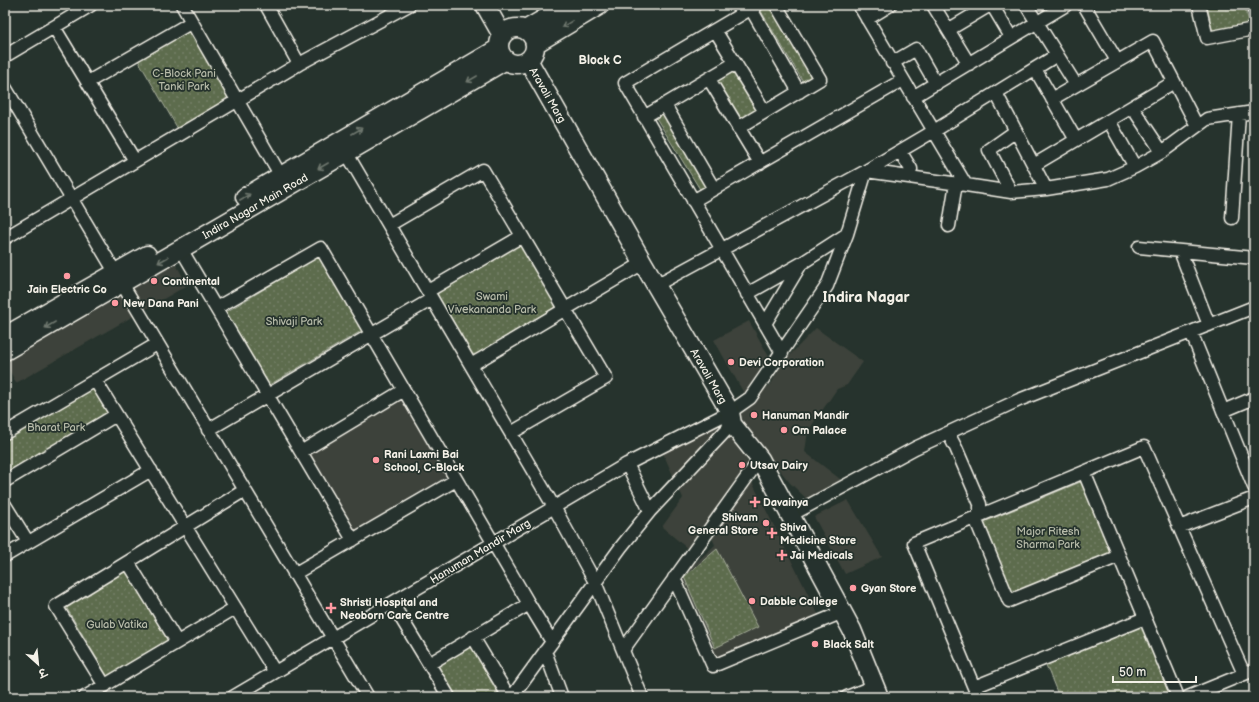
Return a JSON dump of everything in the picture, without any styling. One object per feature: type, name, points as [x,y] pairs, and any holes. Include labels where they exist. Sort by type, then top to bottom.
[{"type":"street","points":[[5,56],[91,5]]},
{"type":"street","points":[[182,5],[280,176]]},
{"type":"street","points":[[266,5],[299,64]]},
{"type":"street","points":[[5,238],[388,10],[409,5]]},
{"type":"street","name":"Aravali Marg","points":[[485,5],[515,44]]},
{"type":"street","name":"Aravali Marg","points":[[498,5],[515,44],[656,285],[731,418],[760,459],[791,515],[852,630],[876,692]]},
{"type":"street","name":"Indira Nagar Main Road","points":[[5,336],[118,278],[182,249],[343,147],[515,44],[568,5]]},
{"type":"street","name":"Indira Nagar Main Road","points":[[515,44],[600,5]]},
{"type":"street","points":[[738,128],[818,81],[820,76],[776,5]]},
{"type":"street","points":[[859,5],[934,131],[961,184],[949,226]]},
{"type":"street","points":[[867,19],[890,5]]},
{"type":"street","points":[[933,5],[969,64]]},
{"type":"street","points":[[948,30],[991,5],[1012,37]]},
{"type":"street","points":[[1026,5],[1076,85]]},
{"type":"street","points":[[913,97],[1066,5]]},
{"type":"street","points":[[1084,5],[1117,61]]},
{"type":"street","points":[[1199,5],[1207,38],[1254,29]]},
{"type":"street","points":[[1252,5],[1254,10]]},
{"type":"street","points":[[782,353],[625,83],[754,7],[799,92]]},
{"type":"street","points":[[88,82],[192,22]]},
{"type":"street","points":[[54,27],[135,161]]},
{"type":"street","points":[[715,30],[765,112]]},
{"type":"street","points":[[1052,99],[1153,41],[1197,126]]},
{"type":"street","points":[[892,62],[916,49],[936,84]]},
{"type":"street","points":[[656,285],[866,171],[1057,55]]},
{"type":"street","points":[[644,117],[736,63]]},
{"type":"street","points":[[1035,69],[1076,140]]},
{"type":"street","points":[[708,79],[760,163]]},
{"type":"street","points":[[693,201],[903,80]]},
{"type":"street","points":[[1034,165],[1174,82]]},
{"type":"street","points":[[5,87],[368,697]]},
{"type":"street","points":[[996,93],[1046,189]]},
{"type":"street","points":[[665,105],[714,189]]},
{"type":"street","points":[[1132,107],[1162,152]]},
{"type":"street","points":[[866,171],[1011,192],[1046,189],[1108,179],[1135,167],[1162,152],[1207,119],[1254,112]]},
{"type":"street","points":[[1232,218],[1239,114]]},
{"type":"street","points":[[1109,121],[1135,167]]},
{"type":"street","points":[[1011,192],[989,150],[1016,131]]},
{"type":"street","points":[[343,147],[554,507],[595,582],[642,697]]},
{"type":"street","name":"Indira Nagar Main Road","points":[[5,352],[118,278],[280,176],[343,147]]},
{"type":"street","points":[[900,151],[911,169]]},
{"type":"street","points":[[389,225],[483,170],[606,378],[511,433]]},
{"type":"street","points":[[512,697],[620,547],[750,398],[828,286],[847,234],[866,171]]},
{"type":"street","points":[[748,294],[802,263],[847,234]]},
{"type":"street","points":[[208,430],[371,334],[522,236]]},
{"type":"street","points":[[1139,247],[1253,260]]},
{"type":"street","points":[[216,308],[321,248],[529,604],[549,646],[562,697]]},
{"type":"street","points":[[182,249],[353,540]]},
{"type":"street","points":[[1180,251],[1209,325]]},
{"type":"street","points":[[471,365],[643,263]]},
{"type":"street","points":[[765,324],[802,263]]},
{"type":"street","points":[[791,515],[916,448],[1019,400],[1254,307]]},
{"type":"street","points":[[1191,332],[1254,487]]},
{"type":"street","points":[[5,433],[157,344]]},
{"type":"street","points":[[95,380],[275,672]]},
{"type":"street","points":[[301,452],[404,390]]},
{"type":"street","points":[[1223,411],[1254,398]]},
{"type":"street","points":[[5,481],[116,415]]},
{"type":"street","name":"Hanuman Mandir Marg","points":[[233,697],[626,464],[731,418]]},
{"type":"street","points":[[948,432],[980,504],[980,512],[975,518]]},
{"type":"street","points":[[1145,618],[976,692],[914,543],[1144,447],[1179,527],[1249,672],[1188,697]]},
{"type":"street","points":[[623,650],[760,459]]},
{"type":"street","points":[[626,464],[650,511]]},
{"type":"street","points":[[5,556],[150,470]]},
{"type":"street","points":[[1084,472],[1178,697]]},
{"type":"street","points":[[294,574],[456,480]]},
{"type":"street","points":[[105,686],[56,606],[245,490]]},
{"type":"street","points":[[1179,527],[1254,498]]},
{"type":"street","points":[[5,504],[28,542]]},
{"type":"street","points":[[975,518],[1009,601],[1119,556]]},
{"type":"street","points":[[128,562],[178,642]]},
{"type":"street","points":[[674,578],[713,666],[843,612]]},
{"type":"street","points":[[392,603],[449,697]]},
{"type":"street","points":[[429,664],[529,604]]},
{"type":"street","points":[[85,697],[235,608]]},
{"type":"street","points":[[473,637],[509,697]]},
{"type":"street","points":[[847,697],[876,692]]},
{"type":"shaded area","points":[[175,263],[188,285],[16,383],[5,362]]},
{"type":"shaded area","points":[[749,321],[772,362],[746,397],[714,340]]},
{"type":"shaded area","points":[[816,328],[863,362],[847,385],[837,389],[808,431],[805,452],[844,482],[809,501],[790,483],[754,438],[733,418],[758,393],[771,384],[782,363]]},
{"type":"shaded area","name":"Rani Laxmi Bai School, C-Block","points":[[404,399],[449,475],[354,531],[309,455]]},
{"type":"shaded area","points":[[712,422],[724,431],[744,454],[749,465],[751,480],[819,616],[717,659],[681,576],[715,545],[706,524],[688,549],[662,527],[683,498],[663,453]]},
{"type":"shaded area","points":[[848,500],[882,557],[845,574],[814,517]]},
{"type":"green space","points":[[782,5],[822,72],[804,83],[758,6]]},
{"type":"green space","points":[[1207,5],[1243,5],[1251,25],[1213,33]]},
{"type":"green space","name":"C-Block Pani Tanki Park","points":[[190,30],[230,99],[178,129],[138,60]]},
{"type":"green space","points":[[736,64],[763,108],[738,122],[712,79]]},
{"type":"green space","points":[[670,103],[717,181],[701,191],[653,113]]},
{"type":"green space","name":"Swami Vivekananda Park","points":[[520,243],[557,306],[474,356],[436,292]]},
{"type":"green space","name":"Shivaji Park","points":[[319,256],[363,330],[269,385],[226,312]]},
{"type":"green space","name":"Bharat Park","points":[[92,388],[107,413],[5,474],[5,440]]},
{"type":"green space","name":"Major Ritesh Sharma Park","points":[[1083,481],[1112,552],[1013,593],[984,522]]},
{"type":"green space","points":[[717,549],[758,627],[715,648],[684,577]]},
{"type":"green space","name":"Gulab Vatika","points":[[126,571],[168,641],[108,677],[66,607]]},
{"type":"green space","points":[[1142,626],[1170,696],[1059,697],[1046,665]]},
{"type":"green space","points":[[471,646],[500,697],[452,697],[435,667]]},
{"type":"place","name":"Jain Electric Co","points":[[67,276]]},
{"type":"place","name":"Continental","points":[[154,281]]},
{"type":"place","name":"New Dana Pani","points":[[115,303]]},
{"type":"place","name":"Devi Corporation","points":[[731,362]]},
{"type":"place","name":"Hanuman Mandir","points":[[754,415]]},
{"type":"place","name":"Om Palace","points":[[784,430]]},
{"type":"place","name":"Rani Laxmi Bai School, C-Block","points":[[376,460]]},
{"type":"place","name":"Utsav Dairy","points":[[742,465]]},
{"type":"place","name":"Davainya","points":[[755,502]]},
{"type":"place","name":"Shivam General Store","points":[[766,523]]},
{"type":"place","name":"Shiva Medicine Store","points":[[772,533]]},
{"type":"place","name":"Jai Medicals","points":[[782,555]]},
{"type":"place","name":"Gyan Store","points":[[853,588]]},
{"type":"place","name":"Dabble College","points":[[752,601]]},
{"type":"place","name":"Shristi Hospital and Neoborn Care Centre","points":[[331,608]]},
{"type":"place","name":"Black Salt","points":[[815,644]]},
{"type":"district","name":"Block C","points":[[600,60]]},
{"type":"district","name":"Indira Nagar","points":[[866,297]]}]
